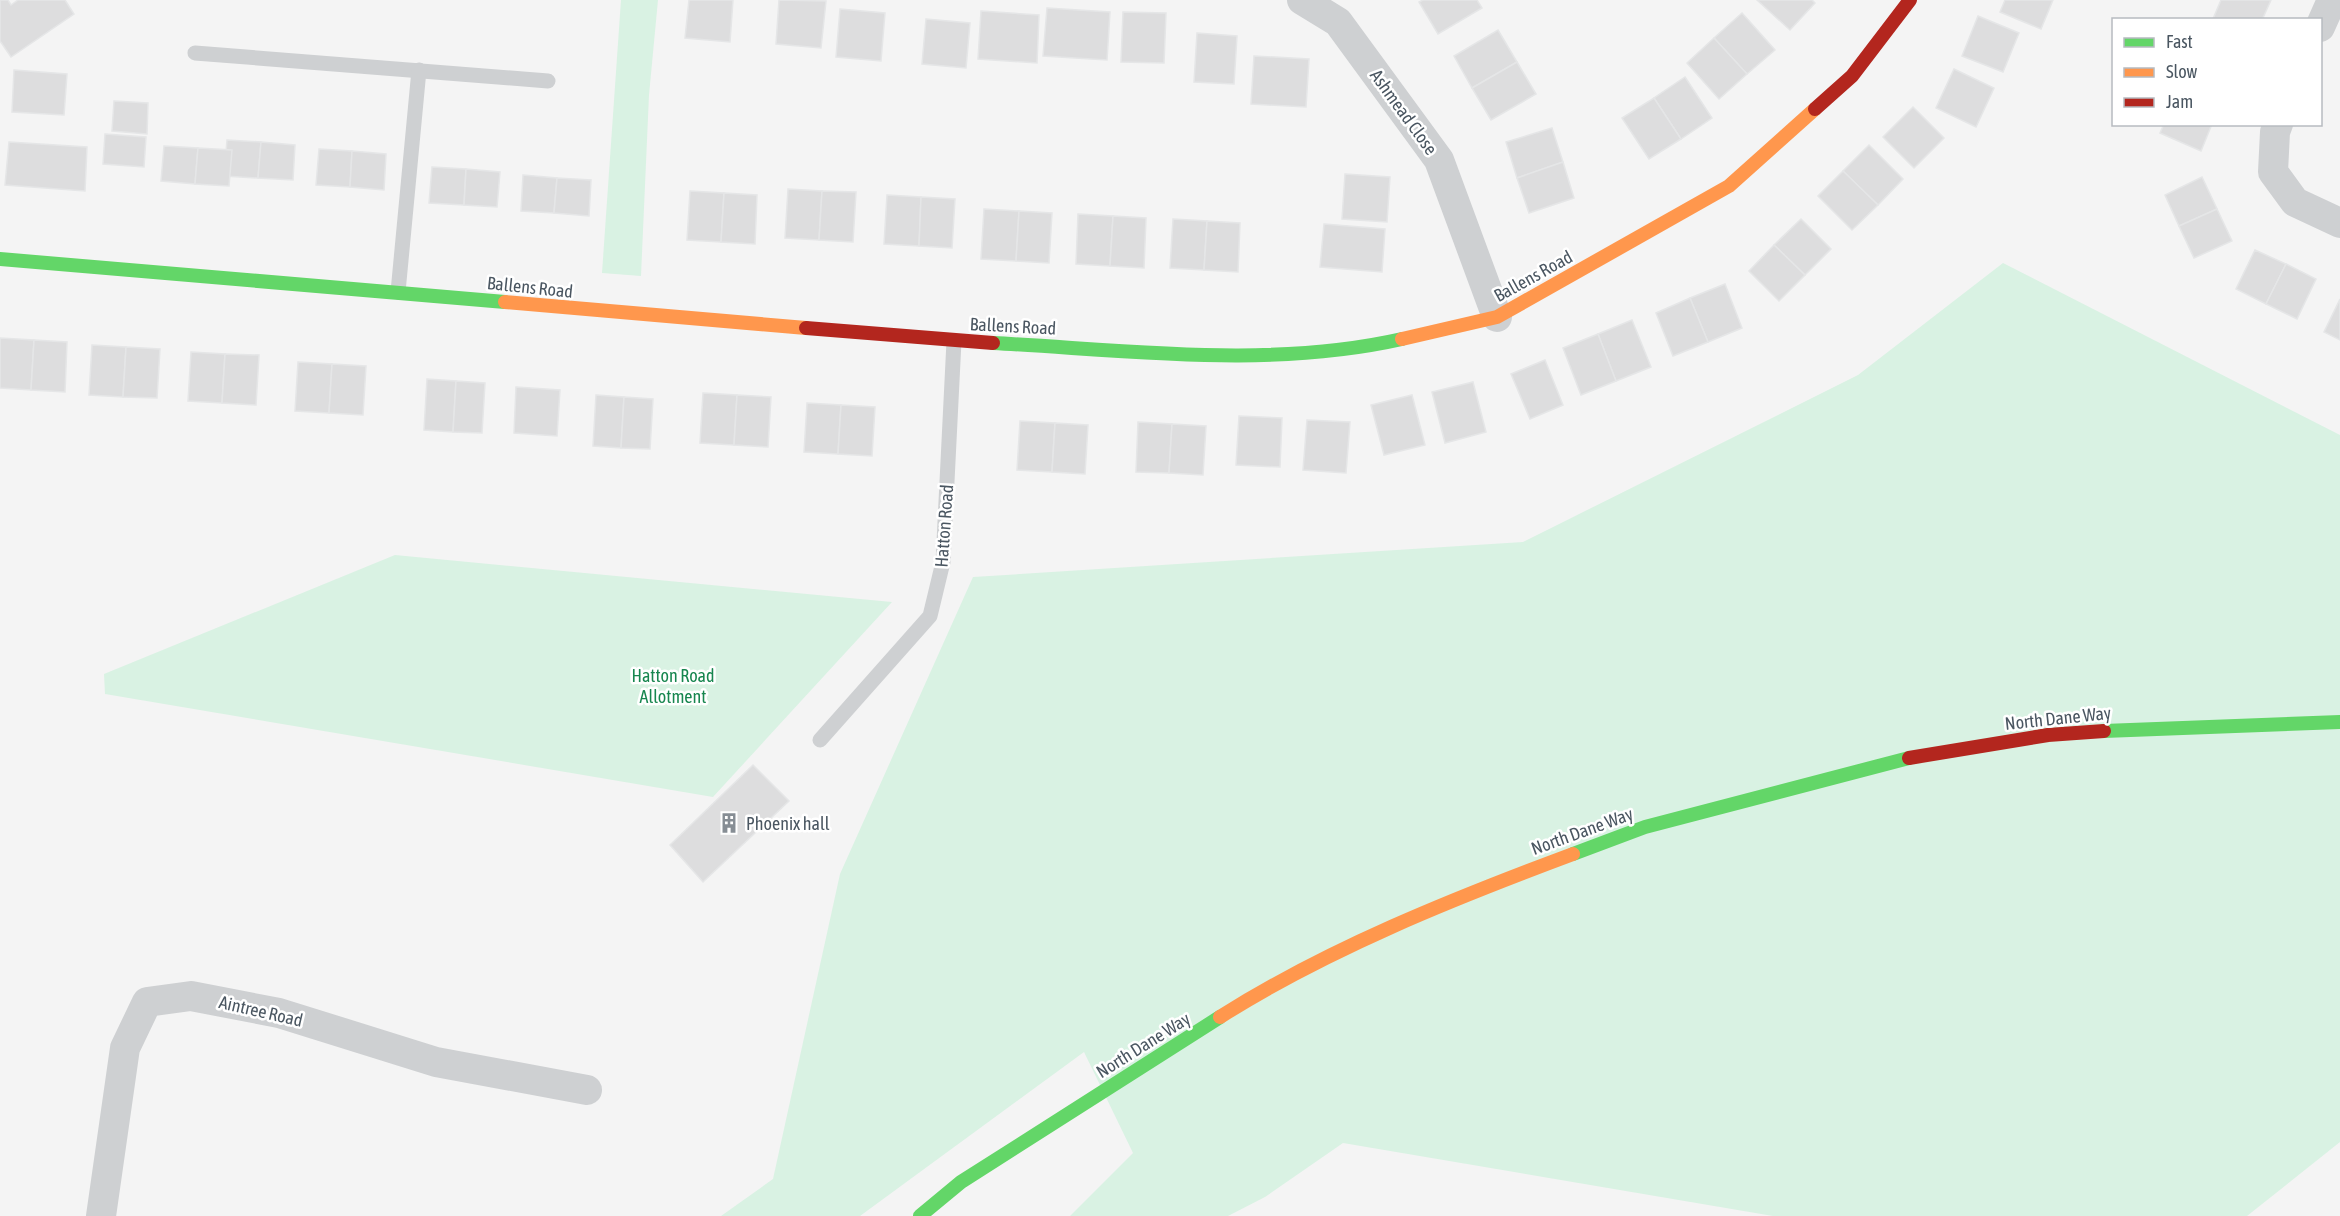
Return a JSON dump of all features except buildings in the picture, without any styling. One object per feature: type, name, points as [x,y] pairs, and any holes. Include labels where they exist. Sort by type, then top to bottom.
[{"type":"street","name":"Ashmead Close","points":[[1302,0],[1338,22],[1439,160],[1497,316]]},
{"type":"street","name":"Ballens Road","points":[[0,259],[954,341],[1234,356],[1361,348],[1497,316],[1729,186],[1852,76],[1910,0]]},
{"type":"street","points":[[2322,22],[2332,0]]},
{"type":"street","points":[[2277,126],[2273,172],[2295,202],[2340,223]]},
{"type":"street","name":"North Dane Way","points":[[920,1216],[960,1182],[1248,999],[1387,929],[1458,898],[1645,827],[1924,754],[2048,735],[2150,727],[2340,722]]},
{"type":"street","name":"Aintree Road","points":[[101,1216],[125,1048],[147,1002],[191,996],[279,1012],[436,1062],[587,1090]]},
{"type":"lane","points":[[195,53],[548,81]]},
{"type":"lane","points":[[398,292],[419,70]]},
{"type":"lane","name":"Hatton Road","points":[[820,740],[930,616],[943,562],[954,341]]},
{"type":"green space","points":[[621,0],[658,0],[649,95],[641,276],[602,273]]},
{"type":"green space","points":[[2003,263],[2340,435],[2340,1142],[2247,1216],[1773,1216],[1343,1143],[1265,1197],[1228,1216],[1070,1216],[1133,1153],[1084,1052],[860,1216],[721,1216],[773,1179],[840,874],[973,577],[1523,542],[1858,375]]},
{"type":"green space","name":"Hatton Road Allotment","points":[[395,555],[892,602],[713,797],[105,694],[104,674]]},
{"type":"traffic: fast","points":[[0,259],[505,302]]},
{"type":"traffic: fast","points":[[993,343],[1147,353],[1250,355],[1352,348],[1402,339]]},
{"type":"traffic: fast","points":[[2104,731],[2340,722]]},
{"type":"traffic: fast","points":[[1573,854],[1645,827],[1909,758]]},
{"type":"traffic: fast","points":[[920,1216],[961,1182],[1220,1017]]},
{"type":"traffic: slow","points":[[1402,339],[1497,317],[1729,186],[1815,109]]},
{"type":"traffic: slow","points":[[505,302],[806,328]]},
{"type":"traffic: slow","points":[[1220,1017],[1304,969],[1392,926],[1573,854]]},
{"type":"traffic: jam","points":[[1815,109],[1852,76],[1910,0]]},
{"type":"traffic: jam","points":[[806,328],[993,343]]},
{"type":"traffic: jam","points":[[1909,758],[2048,735],[2104,731]]},
{"type":"place","name":"Phoenix hall","points":[[729,823]]}]
